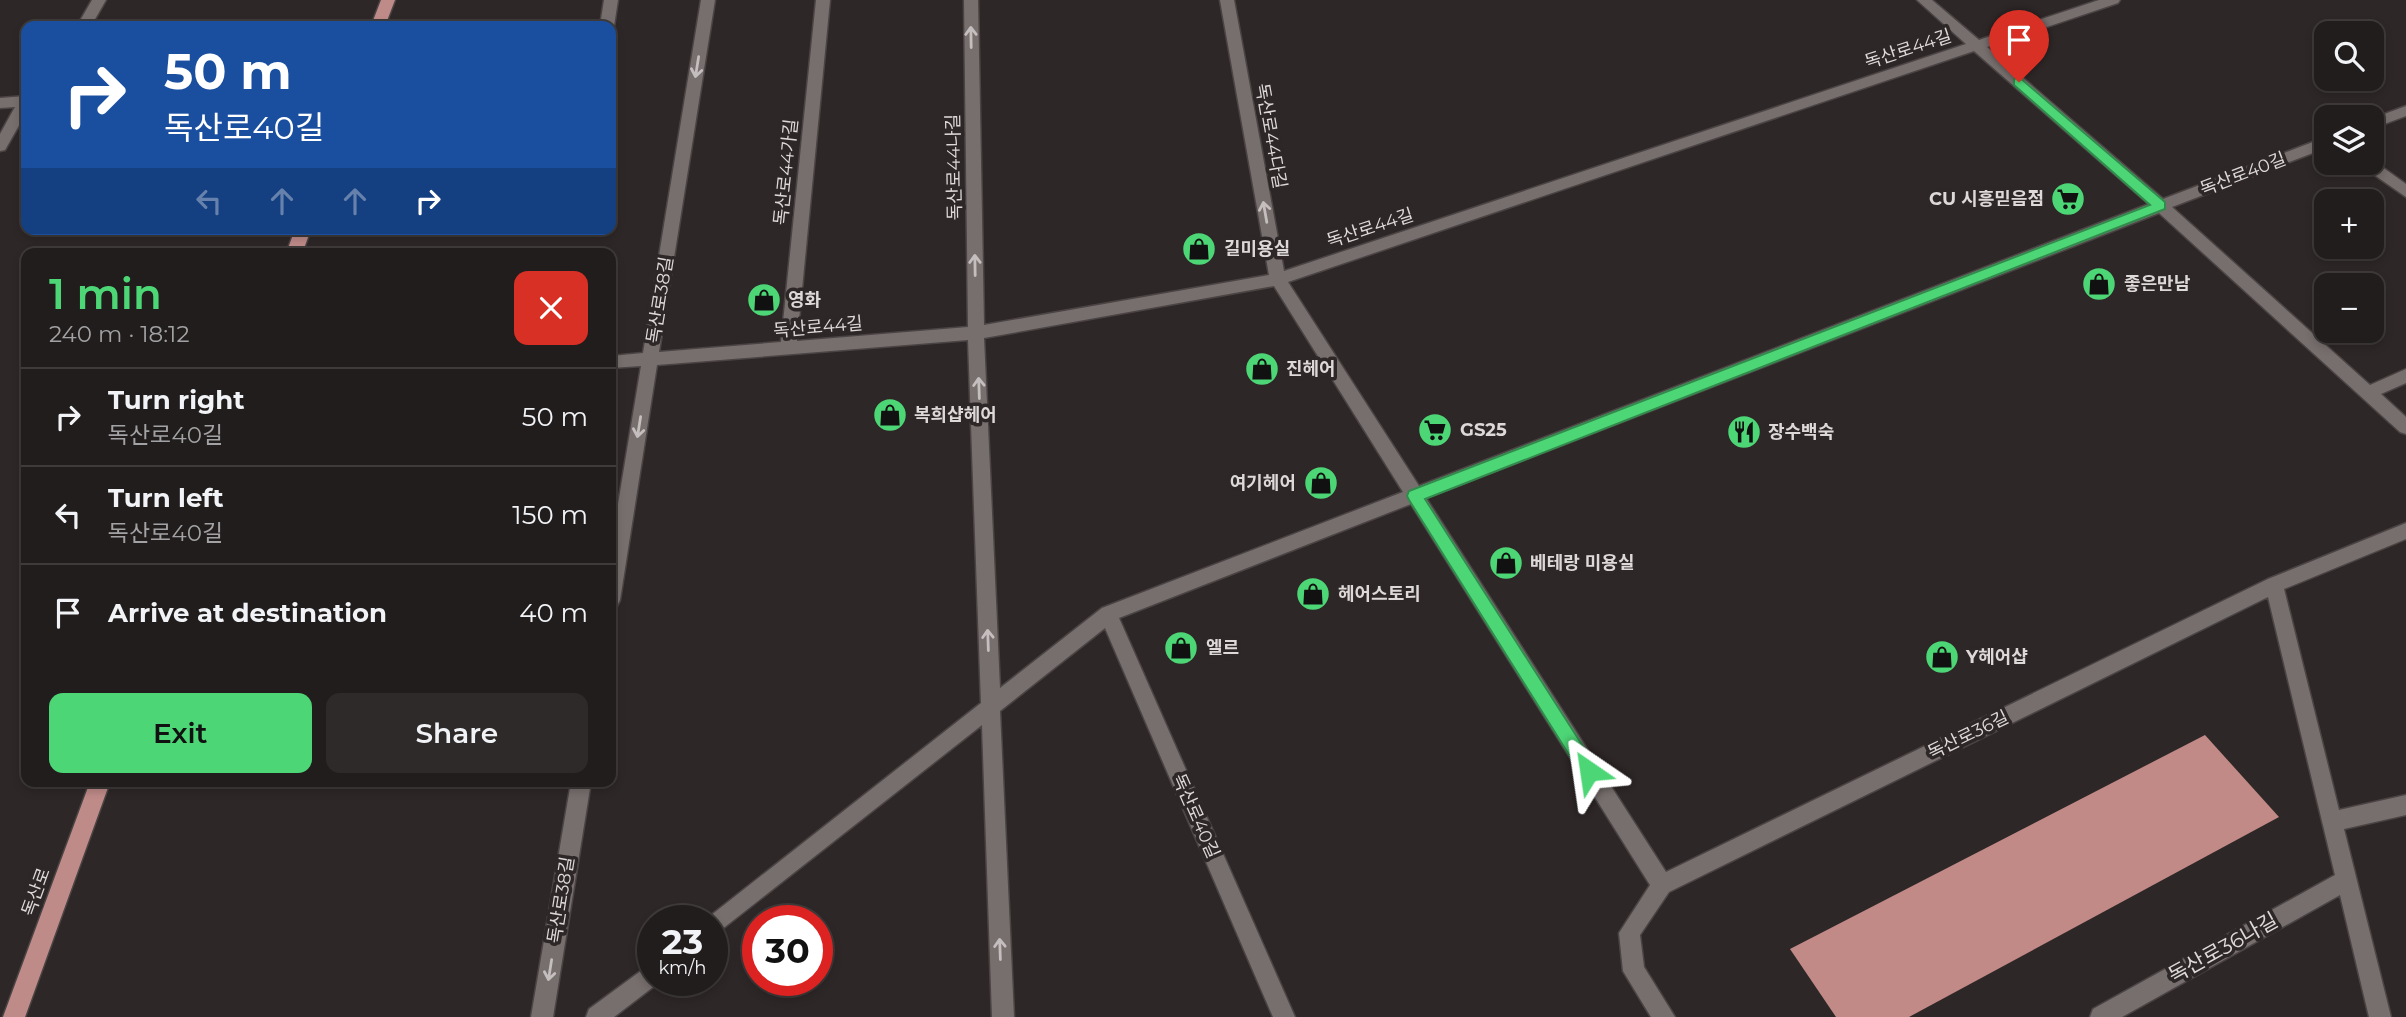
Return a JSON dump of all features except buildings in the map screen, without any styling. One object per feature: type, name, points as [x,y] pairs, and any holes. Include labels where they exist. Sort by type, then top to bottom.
[{"type":"main road","points":[[380,21],[388,0]]},
{"type":"main road","name":"독산로","points":[[14,1017],[98,787]]},
{"type":"street","points":[[87,21],[99,0]]},
{"type":"street","points":[[608,21],[611,0]]},
{"type":"street","name":"독산로38길","points":[[616,570],[708,0]]},
{"type":"street","name":"독산로44가길","points":[[788,348],[823,0]]},
{"type":"street","name":"독산로44나길","points":[[971,0],[976,333]]},
{"type":"street","name":"독산로44다길","points":[[1227,0],[1278,279]]},
{"type":"street","points":[[1924,0],[2161,206],[2370,392],[2406,428]]},
{"type":"street","name":"독산로44길","points":[[616,362],[976,333],[1278,279],[2113,0]]},
{"type":"street","points":[[0,103],[21,102]]},
{"type":"street","points":[[0,146],[21,110]]},
{"type":"street","points":[[2384,119],[2406,111]]},
{"type":"street","name":"독산로40길","points":[[728,914],[1108,614],[2314,147]]},
{"type":"street","points":[[2384,175],[2406,192]]},
{"type":"street","points":[[1278,279],[1662,885]]},
{"type":"street","points":[[976,333],[1003,1017]]},
{"type":"street","points":[[2370,392],[2406,376]]},
{"type":"street","name":"독산로36길","points":[[1664,1017],[1634,971],[1629,933],[1662,885],[2274,585],[2406,531]]},
{"type":"street","points":[[2274,585],[2380,1017]]},
{"type":"street","name":"독산로40길","points":[[1108,614],[1284,1017]]},
{"type":"street","name":"독산로38길","points":[[542,1017],[580,787]]},
{"type":"street","points":[[2332,822],[2406,805]]},
{"type":"street","name":"독산로36나길","points":[[2101,1017],[2346,880]]},
{"type":"street","points":[[597,1017],[637,986]]},
{"type":"place","name":"CU 시흥믿음점","points":[[2068,199]]},
{"type":"place","name":"길미용실","points":[[1199,249]]},
{"type":"place","name":"좋은만남","points":[[2099,284]]},
{"type":"place","name":"영화","points":[[764,300]]},
{"type":"place","name":"진헤어","points":[[1262,369]]},
{"type":"place","name":"복희샵헤어","points":[[890,415]]},
{"type":"place","name":"GS25","points":[[1435,430]]},
{"type":"place","name":"장수백숙","points":[[1744,432]]},
{"type":"place","name":"여기헤어","points":[[1321,483]]},
{"type":"place","name":"베테랑 미용실","points":[[1506,563]]},
{"type":"place","name":"헤어스토리","points":[[1313,594]]},
{"type":"place","name":"엘르","points":[[1181,648]]},
{"type":"place","name":"Y헤어샵","points":[[1942,657]]},
{"type":"route","points":[[1589,771],[1415,496],[2161,206],[2019,82]]}]
